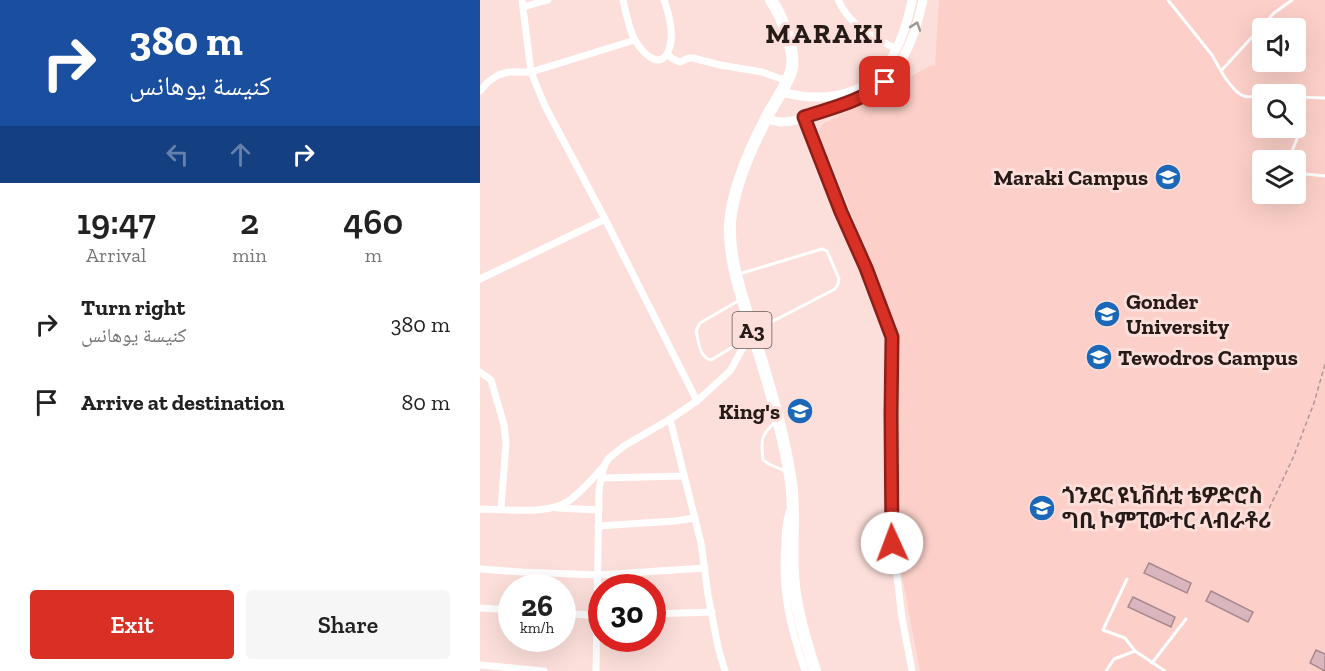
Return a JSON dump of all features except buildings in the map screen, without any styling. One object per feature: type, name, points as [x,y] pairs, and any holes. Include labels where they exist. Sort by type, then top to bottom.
[{"type":"highway","name":"A3","points":[[771,0],[778,11],[792,53],[792,68],[759,131],[740,178],[730,224],[731,247],[742,298],[778,421],[790,473],[795,594],[805,640],[815,671]]},
{"type":"street","points":[[548,0],[523,4],[531,72],[545,106],[697,401]]},
{"type":"street","points":[[623,0],[635,40],[645,53],[658,61],[664,59],[667,54],[671,39],[670,23],[664,0]]},
{"type":"street","points":[[838,0],[853,22],[896,50]]},
{"type":"street","points":[[667,54],[677,62],[693,58],[762,72],[808,97],[833,96],[885,82],[905,57],[917,22],[918,0]]},
{"type":"street","points":[[766,119],[782,122],[799,119],[854,100],[871,87],[896,50],[918,0]]},
{"type":"street","points":[[480,92],[498,75],[509,72],[531,72],[635,40]]},
{"type":"street","points":[[799,119],[866,268],[892,337],[892,543],[912,671]]},
{"type":"street","points":[[480,279],[605,219]]},
{"type":"street","points":[[480,509],[547,510],[567,502],[624,446],[670,420],[697,401],[730,371],[753,333]]},
{"type":"street","points":[[480,372],[491,380],[504,425],[506,443],[501,509]]},
{"type":"street","points":[[670,420],[701,543],[718,647],[725,671]]},
{"type":"street","points":[[598,574],[598,491],[605,464]]},
{"type":"street","points":[[601,478],[684,476]]},
{"type":"street","points":[[792,502],[785,535],[785,591],[791,627],[805,671]]},
{"type":"street","points":[[551,508],[598,510]]},
{"type":"street","points":[[598,526],[695,518]]},
{"type":"street","points":[[613,574],[705,568]]},
{"type":"street","points":[[480,569],[588,575]]},
{"type":"street","points":[[480,608],[498,609]]},
{"type":"street","points":[[666,614],[712,612]]},
{"type":"street","points":[[596,671],[597,652]]},
{"type":"street","points":[[480,665],[544,671]]},
{"type":"lane","points":[[1168,0],[1212,55],[1228,81],[1242,96],[1252,96]]},
{"type":"lane","points":[[1221,71],[1274,13],[1292,0]]},
{"type":"lane","points":[[1306,97],[1325,98]]},
{"type":"lane","points":[[1306,174],[1325,176]]},
{"type":"lane","points":[[736,275],[822,249],[827,250],[839,279],[835,289],[753,333],[711,360],[707,360],[703,356],[696,332],[700,323],[742,298]]},
{"type":"lane","points":[[778,421],[768,428],[763,436],[761,443],[763,460],[790,473]]},
{"type":"lane","points":[[1127,579],[1102,630],[1125,638],[1134,651],[1165,671]]},
{"type":"lane","points":[[1152,663],[1186,619]]},
{"type":"lane","points":[[1106,671],[1114,659],[1134,651]]},
{"type":"path","points":[[1266,515],[1293,459],[1314,403],[1325,364]]},
{"type":"shaded area","name":"Gonder University","points":[[939,0],[1325,0],[1325,671],[920,671],[899,560],[897,337],[882,290],[819,130],[823,124],[932,65],[935,66]]},
{"type":"place","name":"Maraki Campus","points":[[1168,177]]},
{"type":"place","name":"Gonder University","points":[[1107,314]]},
{"type":"place","name":"Tewodros Campus","points":[[1099,357]]},
{"type":"place","name":"King's","points":[[800,411]]},
{"type":"place","name":"ጎንደር ዩኒቨሲቲ ቴዎድሮስ ግቢ ኮምፒውተር ላብራቶሪ","points":[[1042,508]]},
{"type":"district","name":"MARAKI","points":[[825,33]]},
{"type":"route","points":[[885,82],[854,100],[804,117],[888,322],[892,337],[892,543]]}]
